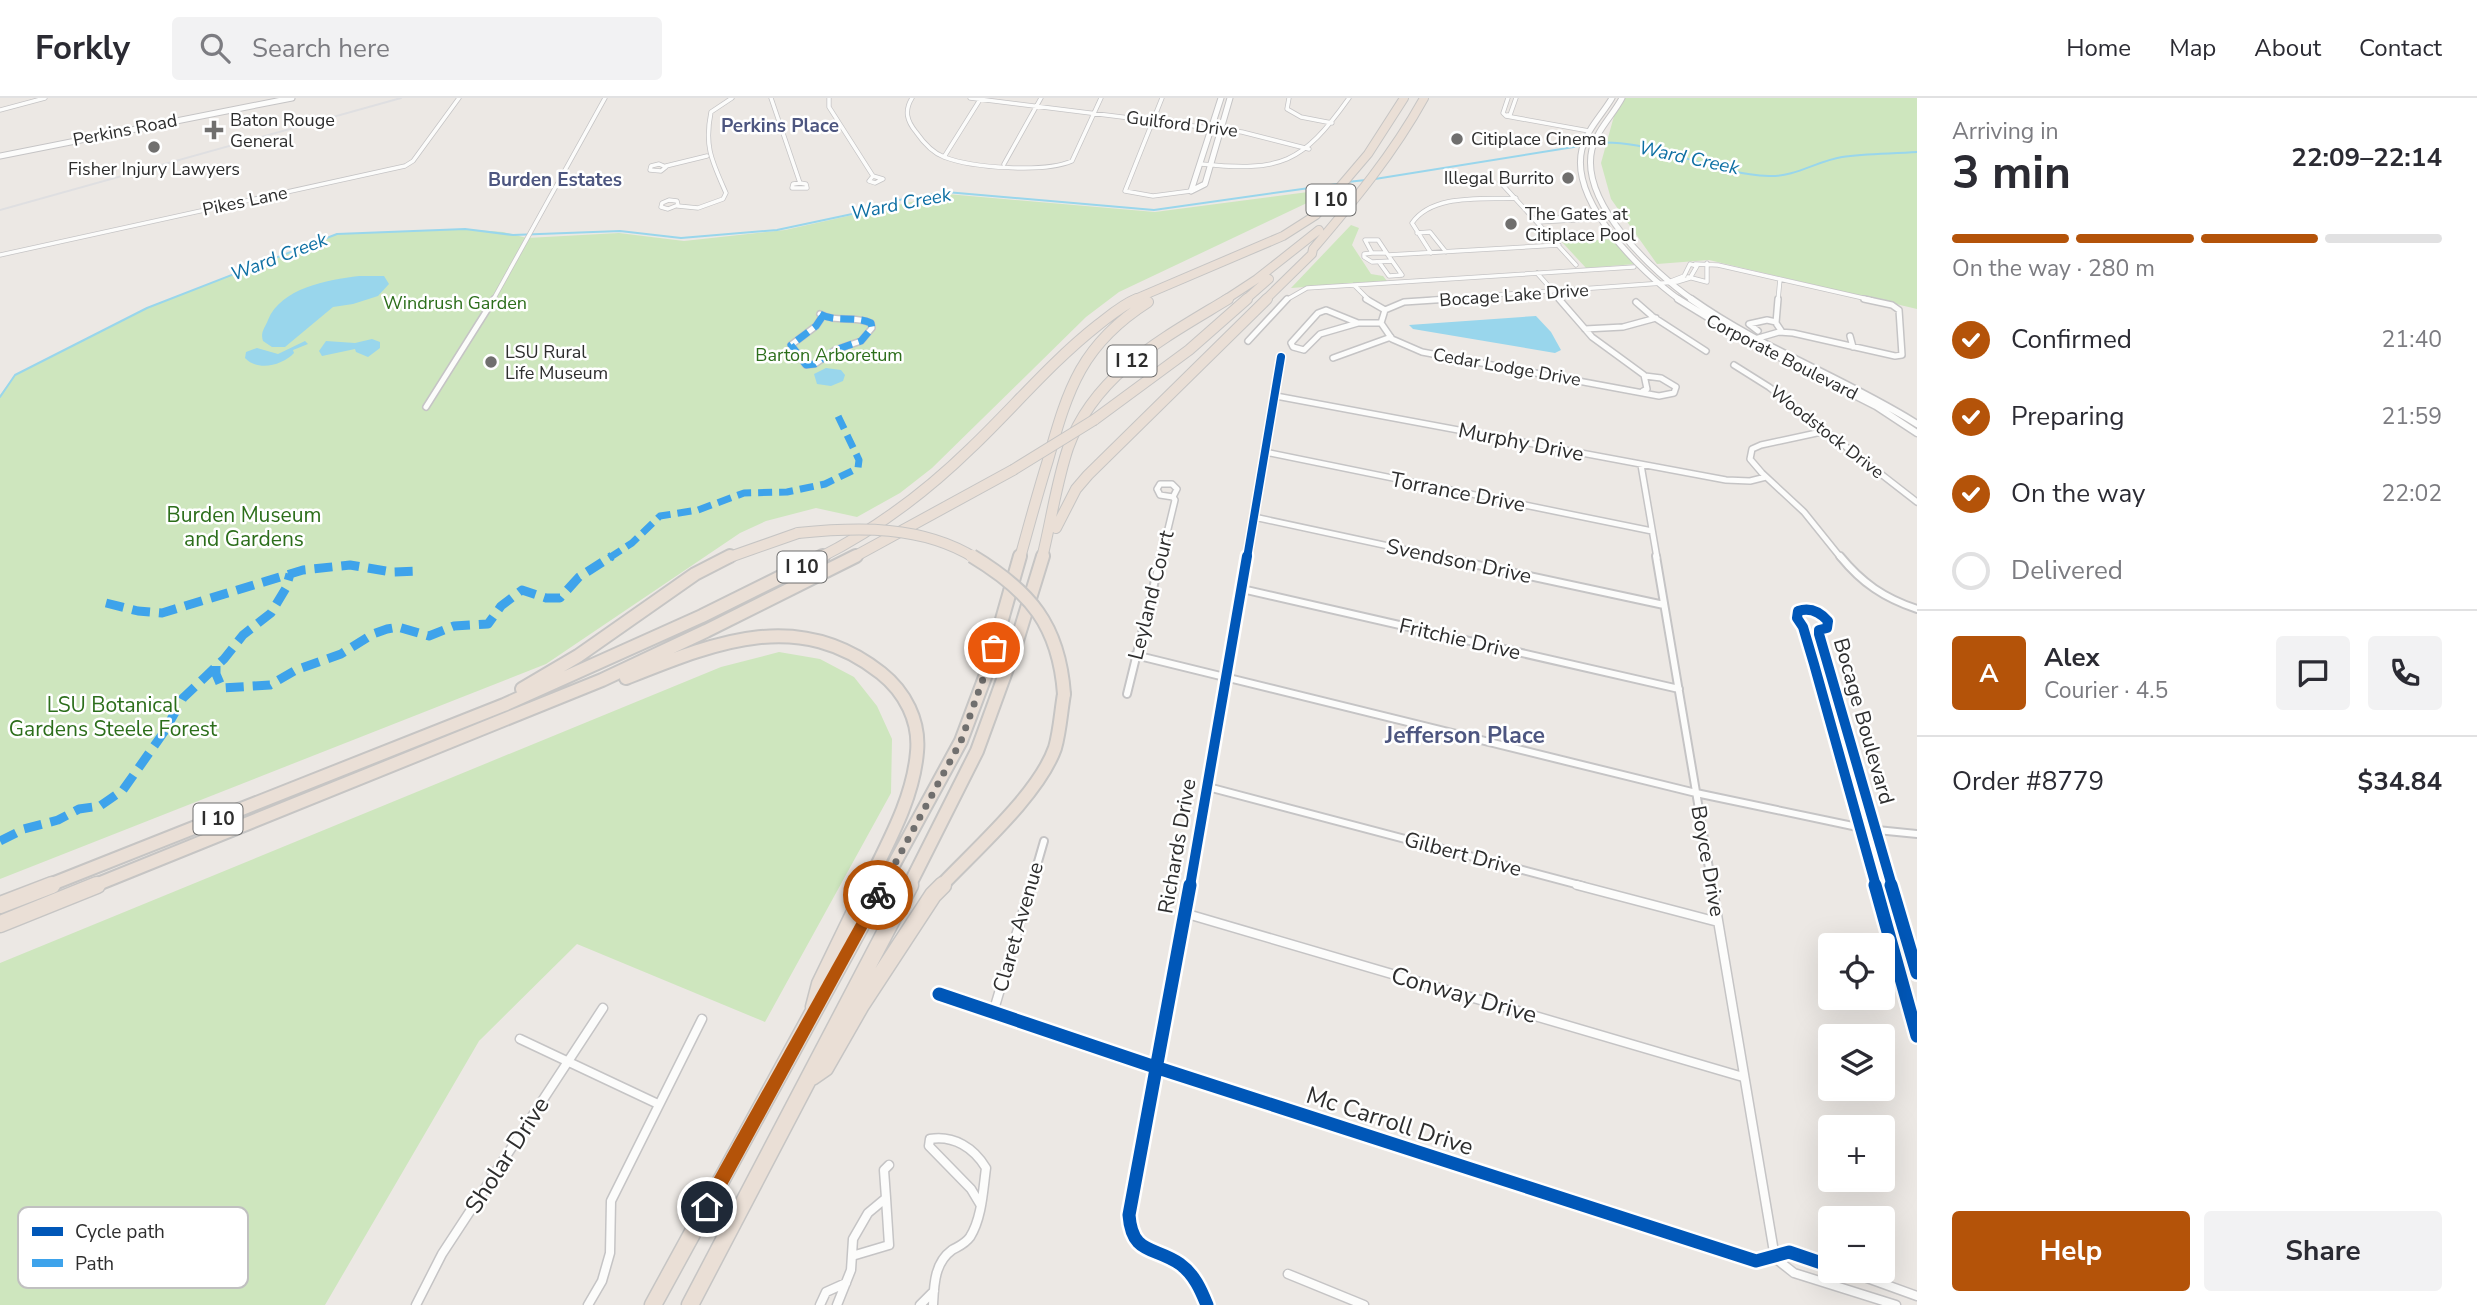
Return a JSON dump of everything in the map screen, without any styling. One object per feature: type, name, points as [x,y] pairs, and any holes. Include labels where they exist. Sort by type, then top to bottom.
[{"type":"highway","name":"I 10","points":[[0,905],[454,726],[690,622],[797,570],[858,536],[914,497],[970,449],[1067,349],[1125,304],[1283,236],[1323,209],[1368,154],[1404,98]]},
{"type":"highway","name":"I 10","points":[[0,924],[505,722],[693,639],[869,550],[1013,470],[1094,420],[1189,350],[1287,262],[1347,201],[1398,131],[1417,98]]},
{"type":"highway","points":[[1189,350],[1206,341],[1313,249],[1384,165],[1424,98]]},
{"type":"highway","name":"I 12","points":[[690,1305],[965,777],[992,717],[1041,564],[1069,447],[1083,416],[1110,380],[1147,349],[1259,278],[1319,230]]},
{"type":"highway","points":[[1041,564],[1062,513],[1088,475],[1312,254],[1313,249]]},
{"type":"highway","points":[[653,1305],[904,848],[973,712],[988,669],[1058,421],[1076,377],[1103,339],[1131,312],[1200,271]]},
{"type":"highway","points":[[454,726],[480,709],[557,670],[695,574],[738,552],[797,533],[859,528],[897,531],[929,539],[979,560],[1009,580],[1032,603],[1048,627],[1059,653],[1065,694],[1055,747],[1044,771],[1027,794],[933,895],[861,1006],[825,1068],[809,1079]]},
{"type":"highway","points":[[505,722],[533,714],[708,646],[748,636],[786,635],[825,642],[858,655],[883,673],[904,698],[913,719],[918,743],[916,771],[909,796],[896,825],[837,951],[815,990],[814,1011]]},
{"type":"main road","name":"Perkins Road","points":[[0,156],[292,98]]},
{"type":"street","points":[[0,110],[45,98]]},
{"type":"street","name":"Pikes Lane","points":[[0,255],[405,166],[413,161],[459,98]]},
{"type":"street","points":[[426,407],[491,305],[529,230],[605,98]]},
{"type":"street","points":[[678,206],[698,208],[723,199],[726,192],[707,156],[711,112],[732,98]]},
{"type":"street","points":[[771,98],[800,183]]},
{"type":"street","points":[[829,98],[829,107],[873,176]]},
{"type":"street","points":[[912,98],[908,105],[908,120],[934,150],[944,157],[966,162],[1065,166],[1072,161],[1101,98]]},
{"type":"street","name":"Guilford Drive","points":[[970,98],[1251,133],[1309,149]]},
{"type":"street","points":[[1004,164],[1041,98]]},
{"type":"street","points":[[1162,98],[1127,193],[1153,196],[1191,191],[1202,188],[1230,99],[1221,99],[1191,191]]},
{"type":"street","points":[[1289,98],[1289,112],[1332,123]]},
{"type":"street","points":[[1201,164],[1245,168],[1293,160],[1309,149],[1349,98]]},
{"type":"street","points":[[1508,98],[1516,99],[1510,115],[1506,116],[1503,113],[1508,98]]},
{"type":"street","name":"Corporate Boulevard","points":[[1612,98],[1589,132],[1581,155],[1583,178],[1601,217],[1633,259],[1678,300],[1734,336],[1857,396],[1917,433]]},
{"type":"street","name":"Corporate Boulevard","points":[[1622,98],[1591,152],[1591,164],[1596,190],[1611,218],[1635,249],[1700,307],[1755,339],[1847,382],[1917,424]]},
{"type":"street","points":[[944,157],[980,99]]},
{"type":"street","points":[[1506,116],[1589,132]]},
{"type":"street","points":[[666,166],[707,156]]},
{"type":"street","points":[[1197,179],[1206,180]]},
{"type":"street","points":[[1500,182],[1576,264]]},
{"type":"street","points":[[1431,253],[1412,223],[1415,216],[1431,205],[1516,198]]},
{"type":"street","points":[[1537,221],[1611,218]]},
{"type":"street","points":[[1417,233],[1430,232],[1446,252]]},
{"type":"street","points":[[1373,253],[1365,240],[1378,240],[1402,275],[1389,275],[1379,262]]},
{"type":"street","points":[[1392,261],[1368,261],[1364,254],[1559,245]]},
{"type":"street","points":[[1684,276],[1690,264],[1707,263],[1897,307],[1902,355],[1895,356],[1782,332],[1755,339]]},
{"type":"street","points":[[1669,281],[1684,276],[1707,282],[1710,267],[1707,263]]},
{"type":"street","points":[[1669,281],[1677,282],[1690,278],[1697,266],[1695,264]]},
{"type":"street","points":[[1248,341],[1297,291],[1634,267]]},
{"type":"street","points":[[1537,273],[1585,329],[1645,376],[1647,389],[1643,391]]},
{"type":"street","points":[[1780,279],[1776,321],[1782,332]]},
{"type":"street","name":"Bocage Lake Drive","points":[[1385,310],[1404,302],[1669,281]]},
{"type":"street","points":[[1354,285],[1363,298],[1385,310],[1381,323],[1358,323],[1320,334],[1304,350],[1292,343],[1318,313],[1326,310],[1358,323]]},
{"type":"street","points":[[1850,295],[1850,305]]},
{"type":"street","points":[[1636,302],[1706,351]]},
{"type":"street","points":[[821,316],[859,318],[868,321],[872,328],[862,341],[835,350],[816,364],[806,365],[791,345],[798,338],[813,331],[821,316]]},
{"type":"street","points":[[1585,329],[1623,327],[1656,318]]},
{"type":"street","points":[[1758,331],[1749,324],[1776,321]]},
{"type":"street","name":"Cedar Lodge Drive","points":[[1381,323],[1398,344],[1422,352],[1651,394],[1669,396],[1674,393],[1676,387],[1661,377],[1645,376]]},
{"type":"street","points":[[1850,336],[1853,347]]},
{"type":"street","points":[[1333,358],[1391,337]]},
{"type":"street","name":"Richards Drive","points":[[1207,1305],[1200,1287],[1189,1272],[1178,1262],[1144,1249],[1128,1230],[1155,1067],[1208,787],[1224,677],[1242,589],[1281,357]]},
{"type":"street","name":"Woodstock Drive","points":[[1734,365],[1769,387],[1917,502]]},
{"type":"street","name":"Murphy Drive","points":[[1276,396],[1726,480],[1750,481],[1766,477]]},
{"type":"street","points":[[1826,432],[1752,449],[1750,459],[1756,469],[1805,512],[1857,578],[1874,592],[1917,610]]},
{"type":"street","name":"Torrance Drive","points":[[1265,452],[1652,531]]},
{"type":"street","name":"Boyce Drive","points":[[1642,465],[1775,1258]]},
{"type":"street","name":"Leyland Court","points":[[1127,695],[1175,499],[1173,497]]},
{"type":"street","name":"Svendson Drive","points":[[1254,517],[1664,605]]},
{"type":"street","name":"Fritchie Drive","points":[[1242,589],[1679,689]]},
{"type":"street","name":"Bocage Boulevard","points":[[1917,973],[1819,634],[1819,630],[1827,628],[1828,621],[1814,610],[1802,609],[1798,611],[1797,618],[1810,652],[1917,1037]]},
{"type":"street","points":[[1135,655],[1696,793],[1859,828],[1917,834]]},
{"type":"street","name":"Gilbert Drive","points":[[1208,787],[1718,922]]},
{"type":"street","name":"Claret Avenue","points":[[993,1013],[1044,841]]},
{"type":"street","name":"Conway Drive","points":[[1184,913],[1744,1077]]},
{"type":"street","name":"Mc Carroll Drive","points":[[939,994],[1155,1067],[1756,1261],[1775,1258],[1789,1252],[1818,1262]]},
{"type":"street","name":"Sholar Drive","points":[[416,1305],[442,1254],[603,1007]]},
{"type":"street","points":[[588,1305],[602,1281],[610,1253],[611,1201],[702,1020]]},
{"type":"street","points":[[520,1039],[658,1104]]},
{"type":"street","points":[[933,1305],[933,1283],[948,1255],[967,1242],[980,1204],[986,1168],[980,1157],[951,1139],[930,1139],[929,1146],[971,1189],[980,1204]]},
{"type":"street","points":[[852,1256],[889,1245],[884,1170],[889,1165]]},
{"type":"street","points":[[837,1305],[851,1270],[853,1239],[868,1213],[886,1198]]},
{"type":"street","name":"Mc Carroll Drive","points":[[1775,1258],[1794,1273],[1896,1305]]},
{"type":"street","points":[[1288,1275],[1364,1305]]},
{"type":"street","points":[[820,1305],[826,1292],[846,1283]]},
{"type":"street","points":[[1881,1283],[1917,1296]]},
{"type":"street","points":[[920,1305],[934,1291]]},
{"type":"green space","points":[[1619,98],[1917,98],[1917,309],[1709,260],[1657,264],[1611,199],[1601,163]]},
{"type":"green space","name":"Burden Museum and Gardens","points":[[1331,189],[1328,193],[1119,292],[1086,317],[932,468],[900,493],[857,517],[816,508],[766,521],[740,533],[546,664],[0,879],[0,395],[15,375],[147,308],[337,234],[465,229],[503,232],[527,238],[619,233],[684,241],[785,230],[947,194],[1155,212]]},
{"type":"green space","points":[[1351,225],[1359,228],[1352,245],[1371,274],[1383,276],[1387,281],[1291,288]]},
{"type":"green space","points":[[1612,239],[1635,264],[1586,268],[1562,242]]},
{"type":"green space","points":[[779,652],[820,659],[854,677],[877,706],[892,739],[891,793],[765,1022],[577,944],[479,1041],[325,1305],[0,1305],[0,963],[721,667]]},
{"type":"water","points":[[359,276],[384,276],[389,284],[378,296],[333,307],[285,347],[272,347],[263,341],[262,333],[268,320],[283,300],[320,283]]},
{"type":"water","points":[[1536,316],[1551,332],[1561,350],[1555,353],[1413,329],[1409,325]]},
{"type":"water","points":[[372,339],[380,342],[380,348],[368,357],[355,349],[322,356],[319,351],[326,341],[355,343]]},
{"type":"water","points":[[305,341],[308,344],[293,350],[294,353],[277,364],[257,365],[245,358],[246,352],[257,348],[278,354]]},
{"type":"water","points":[[826,368],[841,370],[845,375],[843,381],[831,386],[817,384],[814,374]]},
{"type":"waterway","name":"Ward Creek","points":[[1585,144],[1631,144],[1723,169],[1769,176],[1788,174],[1842,157],[1917,152]]},
{"type":"waterway","name":"Ward Creek","points":[[1375,179],[1580,146]]},
{"type":"waterway","name":"Ward Creek","points":[[1347,182],[1366,180]]},
{"type":"waterway","name":"Ward Creek","points":[[0,397],[15,375],[147,308],[337,234],[465,229],[513,235],[620,231],[681,238],[777,230],[857,213],[893,201],[946,192],[1154,210],[1338,184]]},
{"type":"railway","points":[[0,210],[401,98]]},
{"type":"marked path","points":[[820,314],[831,318],[858,318],[871,323],[872,328],[861,341],[840,347],[815,364],[806,365],[791,345],[812,330],[822,317]]},
{"type":"marked path","points":[[216,666],[216,674],[222,688],[270,685],[296,670],[341,654],[373,634],[387,629],[398,627],[429,636],[454,626],[488,624],[501,606],[522,590],[546,598],[560,598],[579,577],[632,543],[660,516],[698,510],[744,493],[787,492],[825,484],[858,468],[859,460],[838,416]]},
{"type":"marked path","points":[[106,603],[138,611],[162,613],[303,570],[350,565],[392,572],[421,571]]},
{"type":"marked path","points":[[0,841],[24,829],[58,820],[79,809],[100,806],[123,790],[164,732],[183,698],[224,659],[243,635],[271,613],[286,588],[290,574]]},
{"type":"cycle path","points":[[1207,1305],[1197,1282],[1185,1268],[1171,1258],[1138,1244],[1130,1228],[1129,1215],[1208,787],[1281,357]]},
{"type":"cycle path","points":[[1917,973],[1819,634],[1819,630],[1827,628],[1828,621],[1814,611],[1798,611],[1797,618],[1803,627],[1814,664],[1917,1036]]},
{"type":"cycle path","points":[[939,994],[1155,1067],[1756,1261],[1789,1252],[1818,1262]]},
{"type":"way so far","points":[[878,895],[961,741],[994,648]]},
{"type":"place","name":"Baton Rouge General","points":[[214,130]]},
{"type":"place","name":"Citiplace Cinema","points":[[1457,139]]},
{"type":"place","name":"Fisher Injury Lawyers","points":[[154,147]]},
{"type":"place","name":"Illegal Burrito","points":[[1568,178]]},
{"type":"place","name":"The Gates at Citiplace Pool","points":[[1511,224]]},
{"type":"place","name":"LSU Rural Life Museum","points":[[491,362]]},
{"type":"district","name":"Perkins Place","points":[[780,126]]},
{"type":"district","name":"Burden Estates","points":[[555,180]]},
{"type":"district","name":"Jefferson Place","points":[[1465,735]]},
{"type":"route","points":[[707,1207],[878,895]]},
{"type":"park label","name":"Windrush Garden","points":[[455,303]]},
{"type":"park label","name":"Barton Arboretum","points":[[829,355]]},
{"type":"park label","name":"LSU Botanical Gardens Steele Forest","points":[[113,717]]}]
